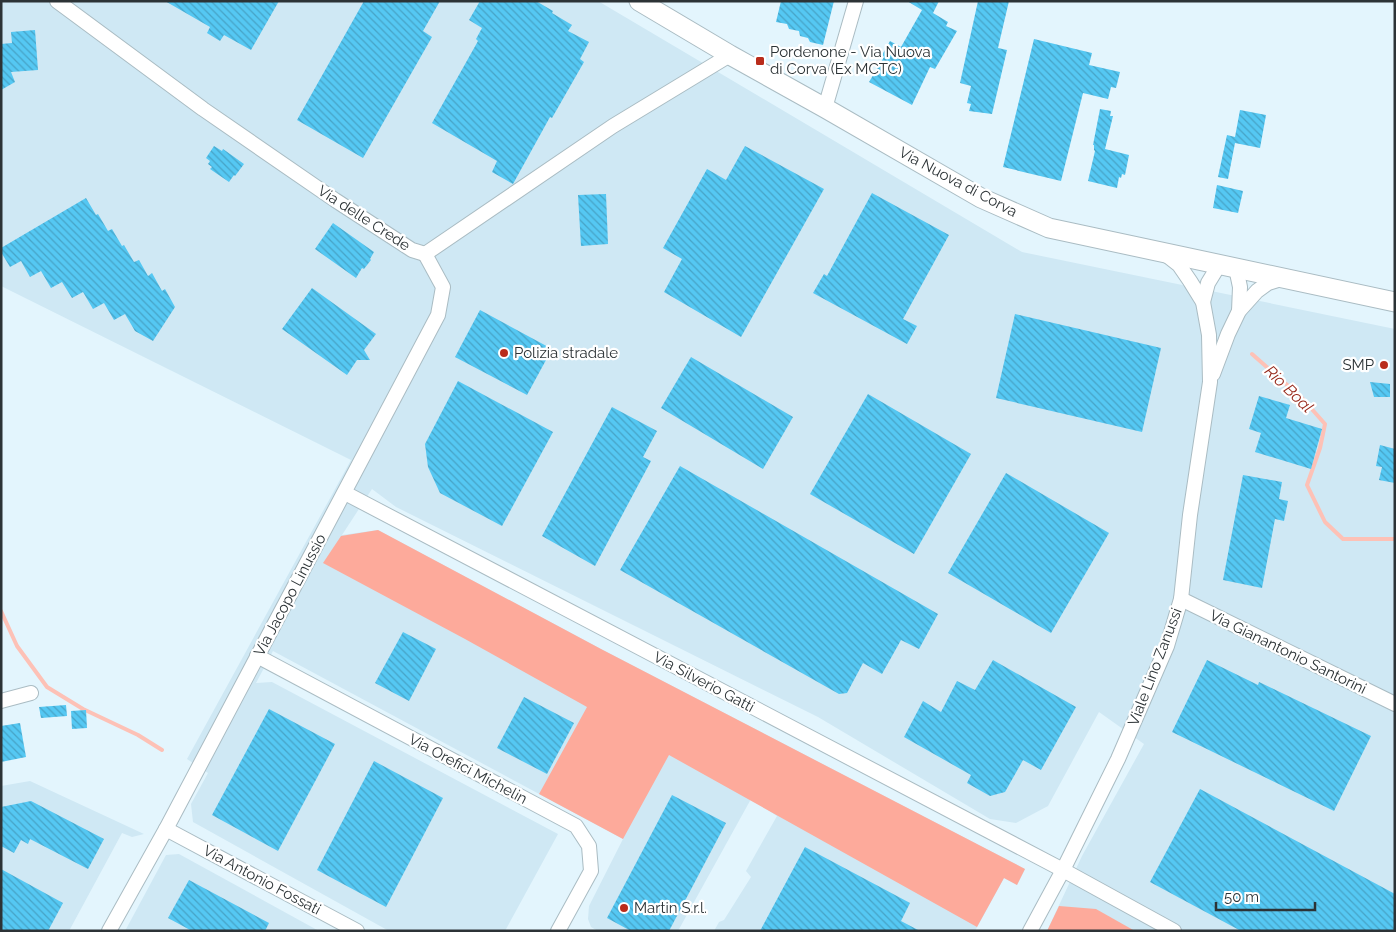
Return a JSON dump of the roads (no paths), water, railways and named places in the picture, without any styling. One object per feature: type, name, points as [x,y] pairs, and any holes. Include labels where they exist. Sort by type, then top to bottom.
[{"type":"main road","name":"Via Nuova di Corva","points":[[639,1],[981,198],[1050,228],[1395,302]]},
{"type":"street","name":"Via delle Crede","points":[[57,1],[196,104],[335,200],[412,250],[425,254],[612,126],[730,55]]},
{"type":"street","points":[[825,108],[856,1]]},
{"type":"street","name":"Viale Lino Zanussi","points":[[1030,931],[1063,870],[1118,759],[1167,646],[1181,599],[1190,515],[1210,382],[1209,335],[1203,302],[1178,265],[1164,253]]},
{"type":"street","name":"Via Jacopo Linussio","points":[[109,931],[166,829],[438,315],[443,286],[425,254]]},
{"type":"street","name":"Viale Lino Zanussi","points":[[1203,302],[1208,283],[1228,266],[1240,287],[1239,311]]},
{"type":"street","name":"Viale Lino Zanussi","points":[[1210,382],[1239,311],[1257,291],[1268,283],[1285,278]]},
{"type":"street","name":"Via Silverio Gatti","points":[[345,493],[1063,870],[1174,931]]},
{"type":"street","name":"Via Gianantonio Santorini","points":[[1181,599],[1395,704]]},
{"type":"street","name":"Via Orefici Michelin","points":[[257,656],[576,826],[589,846],[591,871],[558,931]]},
{"type":"street","points":[[1,701],[31,693]]},
{"type":"street","name":"Via Antonio Fossati","points":[[166,829],[357,931]]},
{"type":"waterway","name":"Rio Boal","points":[[1252,354],[1302,398],[1325,424],[1320,448],[1307,485],[1325,522],[1343,539],[1395,539]]},
{"type":"waterway","points":[[1,611],[17,646],[47,687],[83,709],[138,735],[162,750]]},
{"type":"place","name":"Pordenone - Via Nuova di Corva (Ex MCTC)","points":[[760,61]]},
{"type":"place","name":"Polizia stradale","points":[[504,353]]},
{"type":"place","name":"SMP","points":[[1384,365]]},
{"type":"place","name":"Martin S.r.l.","points":[[624,908]]}]
